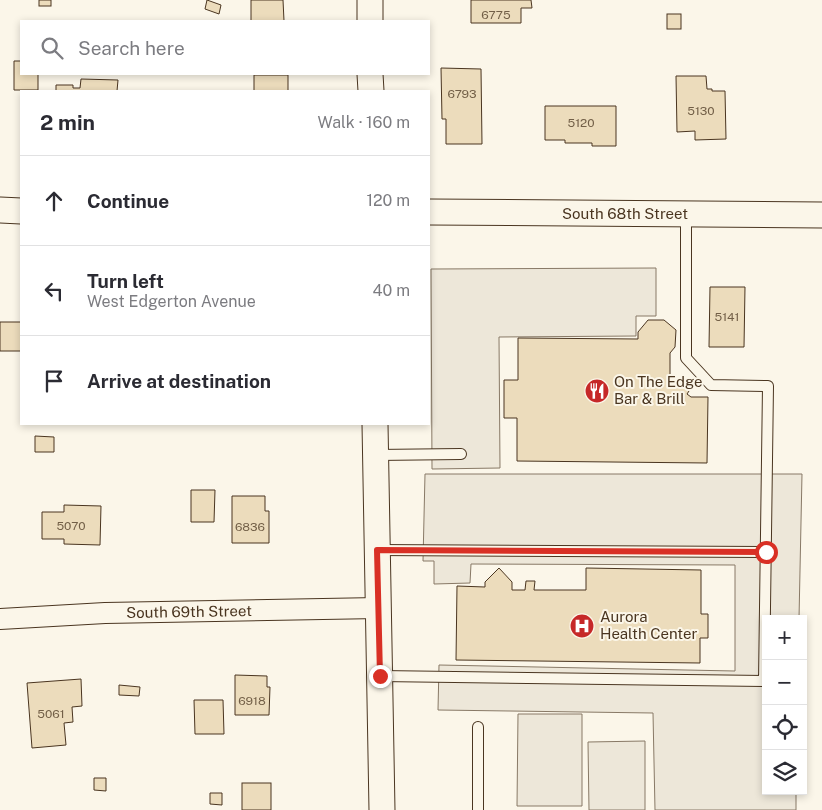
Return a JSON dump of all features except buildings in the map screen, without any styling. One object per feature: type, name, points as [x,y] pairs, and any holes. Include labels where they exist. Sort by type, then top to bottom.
[{"type":"street","points":[[370,0],[370,20]]},
{"type":"street","points":[[370,75],[371,90]]},
{"type":"street","points":[[0,210],[20,210]]},
{"type":"street","name":"South 68th Street","points":[[430,212],[822,215]]},
{"type":"street","points":[[375,425],[382,810]]},
{"type":"street","name":"South 69th Street","points":[[0,619],[105,613],[378,608]]},
{"type":"lane","points":[[380,676],[764,681],[768,386],[711,386],[686,358],[686,214]]},
{"type":"lane","points":[[376,455],[461,454]]},
{"type":"lane","points":[[377,550],[766,552]]},
{"type":"lane","points":[[478,727],[478,810]]},
{"type":"shaded area","points":[[656,268],[656,316],[636,316],[636,336],[499,337],[500,468],[432,469],[431,269]]},
{"type":"shaded area","points":[[425,474],[802,474],[799,615],[762,615],[762,795],[796,795],[796,810],[655,810],[653,713],[438,710],[439,665],[735,671],[735,565],[471,564],[470,583],[434,584],[434,561],[423,561]]},
{"type":"shaded area","points":[[518,714],[582,714],[582,806],[517,806]]},
{"type":"shaded area","points":[[645,741],[645,810],[589,810],[588,742]]},
{"type":"place","name":"On The Edge Bar & Brill","points":[[597,391]]},
{"type":"place","name":"Aurora Health Center","points":[[582,626]]},
{"type":"route","points":[[380,676],[377,550],[766,552]]}]
